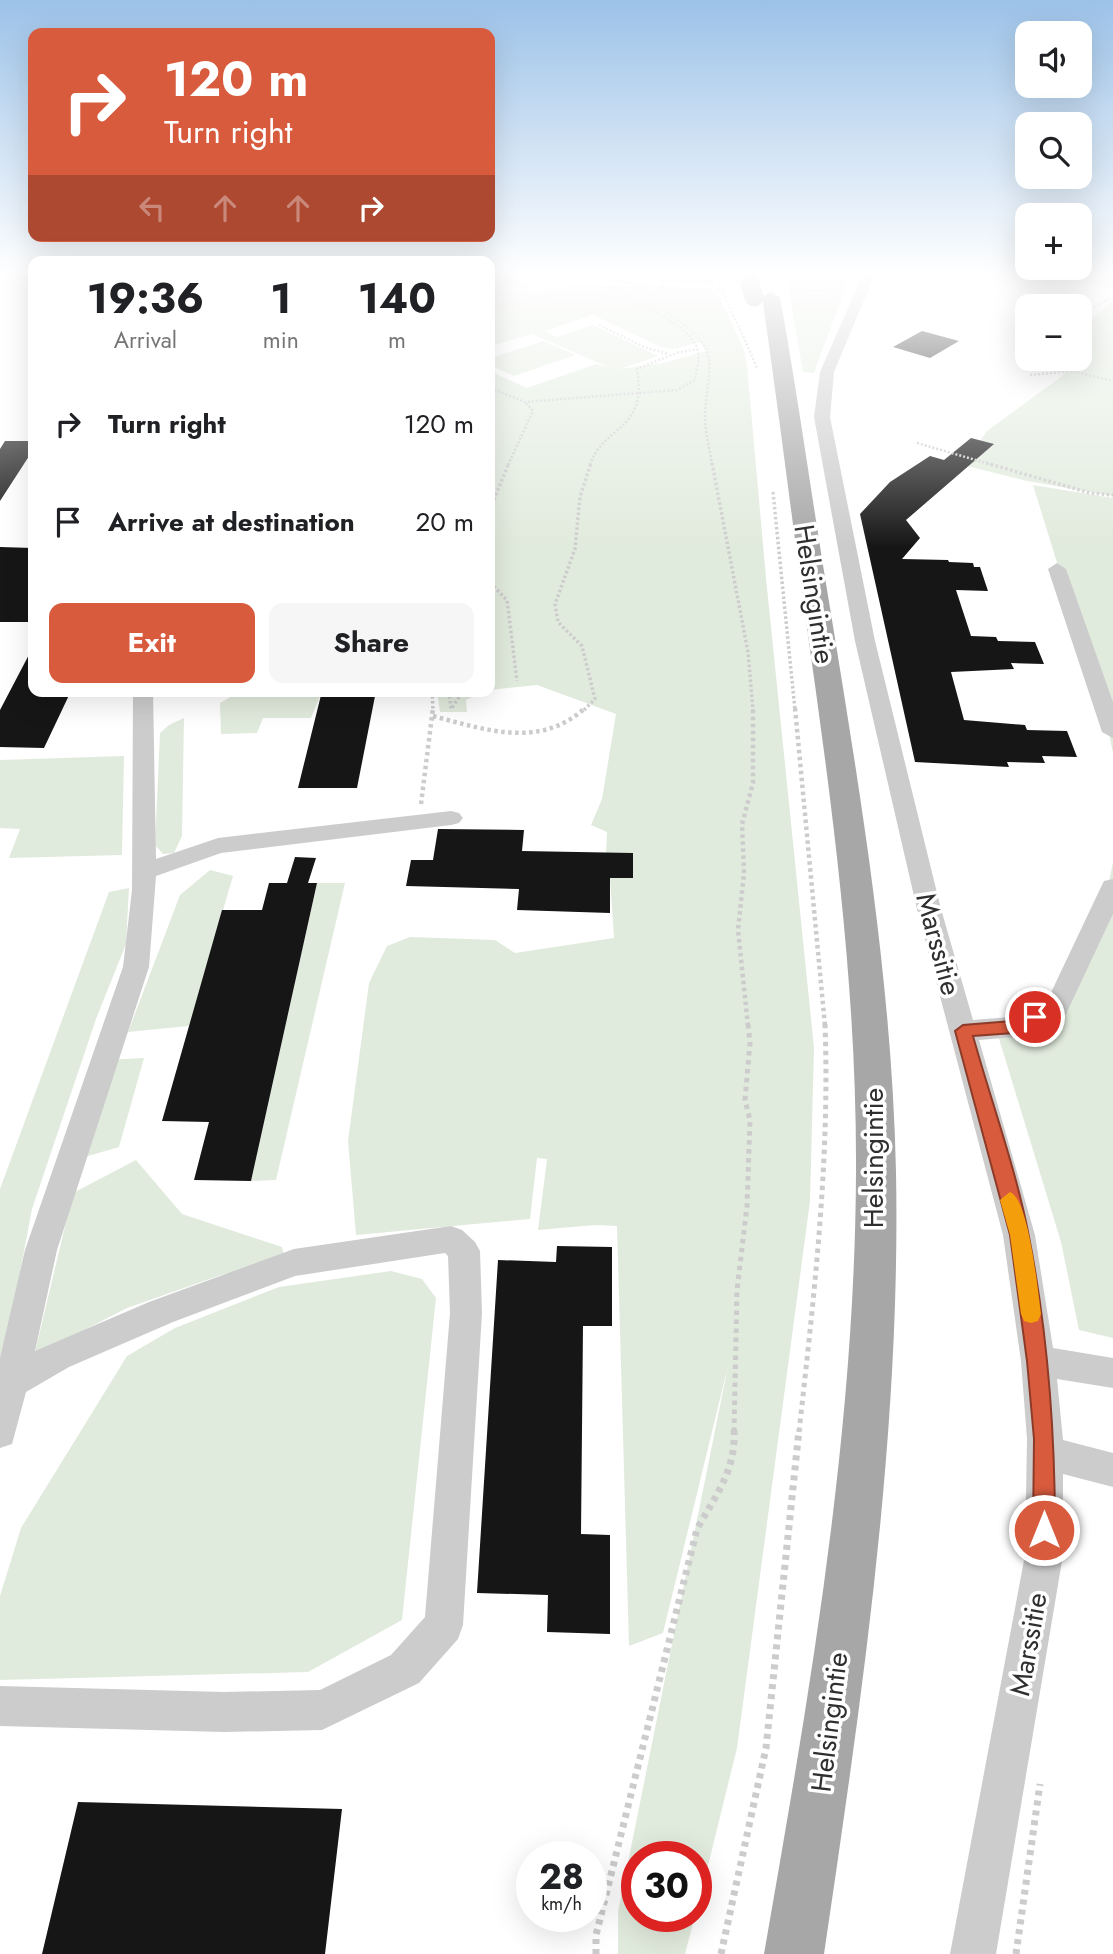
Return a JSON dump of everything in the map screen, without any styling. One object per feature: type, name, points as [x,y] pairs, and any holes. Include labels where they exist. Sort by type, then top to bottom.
[{"type":"main road","name":"Helsingintie","points":[[769,365],[863,929],[873,1064],[875,1212],[867,1389],[850,1562],[819,1803],[794,1954]]},
{"type":"street","name":"Marssitie","points":[[829,365],[822,417],[865,641],[929,909],[1019,1235],[1038,1361],[1044,1452],[1044,1555],[974,1954]]},
{"type":"street","points":[[1057,569],[1113,732]]},
{"type":"street","points":[[0,1432],[41,1250],[136,967],[144,872],[143,697]]},
{"type":"street","points":[[144,872],[218,846],[451,818]]},
{"type":"street","points":[[963,1031],[1014,1027],[1057,1007],[1113,887]]},
{"type":"street","points":[[0,1706],[224,1712],[322,1710],[405,1669],[444,1625],[466,1312],[464,1251],[451,1238],[294,1263],[161,1312],[57,1356],[12,1382]]},
{"type":"street","points":[[1038,1361],[1113,1373]]},
{"type":"street","points":[[1044,1452],[1113,1470]]},
{"type":"path","points":[[433,716],[479,727],[547,732],[579,715],[595,699],[582,646],[558,622],[555,604],[572,558],[580,497],[593,456],[621,429],[635,408],[640,392],[637,369],[646,365]]},
{"type":"path","points":[[525,402],[677,390],[695,380],[695,365]]},
{"type":"path","points":[[596,1954],[596,1936],[697,1529],[723,1483],[735,1453],[733,1399],[737,1290],[747,1206],[750,1120],[745,1100],[750,1043],[738,930],[744,873],[742,824],[753,783],[754,722],[748,652],[720,513],[705,418],[711,381],[710,365]]},
{"type":"path","points":[[764,365],[770,372]]},
{"type":"path","points":[[1030,375],[1072,371],[1113,381]]},
{"type":"path","points":[[495,390],[525,402],[533,411],[522,430],[495,497]]},
{"type":"path","points":[[917,443],[1090,493],[1113,495]]},
{"type":"path","points":[[721,1954],[766,1748],[822,1216],[827,1084],[824,987],[772,486]]},
{"type":"path","points":[[495,588],[507,600],[517,681]]},
{"type":"path","points":[[419,823],[433,716],[432,697]]},
{"type":"path","points":[[450,697],[451,709],[460,697]]},
{"type":"green space","points":[[495,365],[545,365],[514,376]]},
{"type":"green space","points":[[593,365],[631,365],[620,369],[647,365],[747,365],[814,1048],[810,1201],[737,1748],[712,1849],[712,1841],[632,1841],[728,1366],[663,1633],[629,1646],[617,1226],[595,1225],[538,1230],[547,1159],[537,1158],[530,1219],[356,1235],[348,1141],[369,983],[387,946],[410,937],[495,940],[515,953],[614,938],[610,878],[633,878],[606,853],[607,832],[591,825],[602,799],[616,714],[537,685],[495,689],[495,373],[527,388]]},
{"type":"green space","points":[[802,365],[817,365],[814,373],[803,372]]},
{"type":"green space","points":[[1092,365],[1113,365],[1113,496],[1027,481],[963,465],[987,431],[1066,371],[1092,371]]},
{"type":"green space","points":[[1033,485],[1113,498],[1113,753],[1107,724]]},
{"type":"green space","points":[[230,697],[320,697],[311,718],[263,718],[257,733],[221,734],[220,703]]},
{"type":"green space","points":[[438,697],[472,697],[466,700],[467,712],[440,712]]},
{"type":"green space","points":[[184,718],[182,836],[174,853],[163,854],[155,845],[160,733]]},
{"type":"green space","points":[[124,756],[122,855],[9,858],[20,829],[0,828],[0,760]]},
{"type":"green space","points":[[1113,862],[1113,1338],[1079,1330],[1061,1242],[997,1032],[1060,1008],[1102,915]]},
{"type":"green space","points":[[210,870],[233,876],[189,1026],[128,1032],[180,895]]},
{"type":"green space","points":[[317,883],[345,883],[276,1180],[251,1181]]},
{"type":"green space","points":[[129,888],[126,944],[96,1019],[32,1209],[0,1378],[0,1189],[109,892]]},
{"type":"green space","points":[[144,1058],[119,1147],[71,1161],[105,1060]]},
{"type":"green space","points":[[136,1160],[182,1214],[282,1247],[285,1260],[221,1275],[127,1308],[34,1356],[73,1193]]},
{"type":"green space","points":[[391,1271],[422,1279],[436,1298],[402,1620],[308,1672],[0,1680],[0,1596],[21,1528],[127,1356],[175,1328],[279,1287]]},
{"type":"green space","points":[[621,1897],[621,1932],[691,1932],[685,1954],[618,1954],[618,1912]]},
{"type":"building","points":[[971,438],[994,444],[906,520],[920,538],[902,559],[948,560],[973,563],[974,567],[980,567],[988,591],[956,590],[971,636],[996,637],[998,641],[1035,642],[1044,664],[1011,663],[1014,669],[951,672],[964,720],[1025,725],[1027,730],[1067,731],[1077,757],[1042,756],[1045,763],[1007,762],[1009,767],[915,762],[860,514],[890,482],[930,456],[944,460]]},
{"type":"building","points":[[5,441],[28,441],[28,458],[0,501],[0,449]]},
{"type":"building","points":[[0,547],[28,548],[28,622],[0,622]]},
{"type":"building","points":[[28,657],[28,697],[68,697],[44,748],[0,747],[0,710]]},
{"type":"building","points":[[321,697],[375,697],[357,788],[298,788]]},
{"type":"building","points":[[438,829],[524,830],[522,851],[633,853],[633,878],[610,878],[610,913],[517,910],[519,889],[406,886],[411,860],[433,860]]},
{"type":"building","points":[[295,857],[316,858],[308,883],[317,883],[251,1181],[194,1180],[209,1122],[162,1121],[222,910],[262,910],[269,883],[287,883]]},
{"type":"building","points":[[557,1246],[612,1247],[612,1326],[583,1326],[581,1534],[610,1535],[610,1634],[547,1632],[548,1595],[477,1593],[498,1260],[556,1262]]},
{"type":"building","points":[[78,1802],[342,1809],[325,1954],[42,1954]]},
{"type":"slow traffic","points":[[1010,1200],[1019,1235],[1031,1314]]},
{"type":"route","points":[[1035,1017],[1014,1027],[963,1031],[1019,1235],[1038,1361],[1045,1439],[1044,1530]]}]
